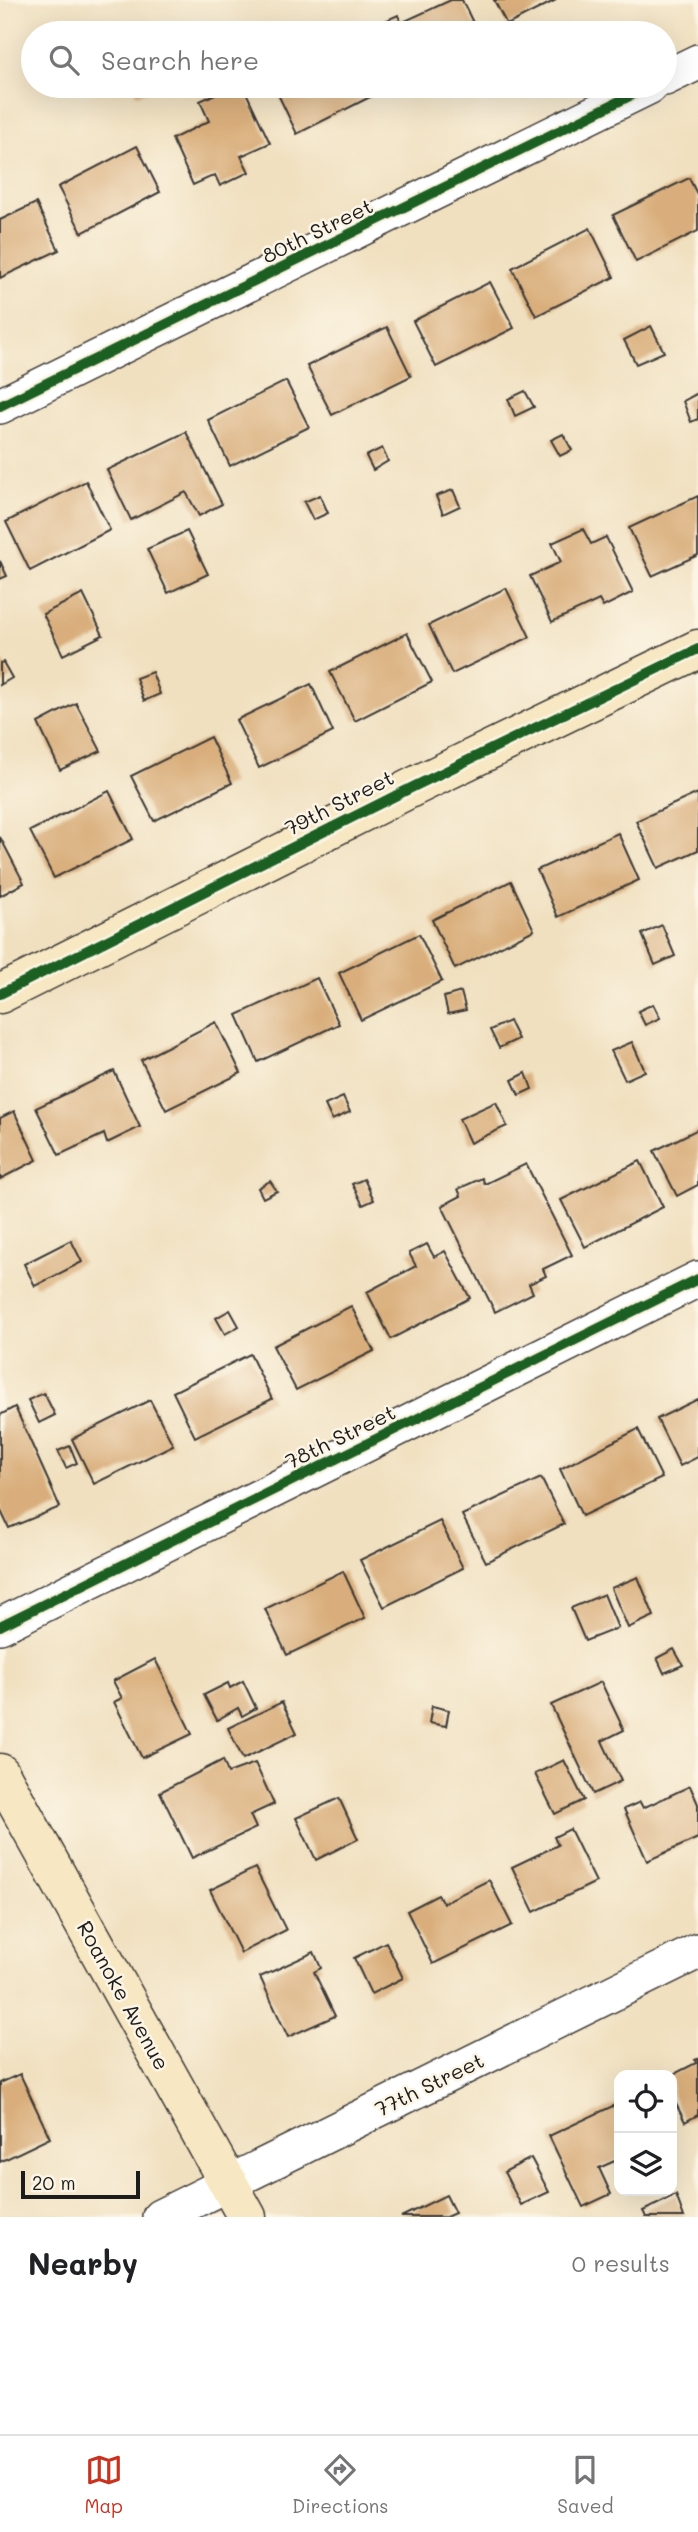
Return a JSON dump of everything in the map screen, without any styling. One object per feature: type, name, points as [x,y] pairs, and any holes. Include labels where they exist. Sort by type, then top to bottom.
[{"type":"street","points":[[677,72],[698,62]]},
{"type":"street","name":"80th Street","points":[[0,407],[626,98]]},
{"type":"street","name":"79th Street","points":[[0,994],[390,798],[698,649]]},
{"type":"street","name":"78th Street","points":[[0,1626],[698,1279]]},
{"type":"street","name":"Roanoke Avenue","points":[[0,1773],[247,2217]]},
{"type":"street","name":"77th Street","points":[[160,2217],[698,1951]]},
{"type":"building","points":[[451,0],[462,0],[472,21],[405,21]]},
{"type":"building","points":[[494,0],[556,0],[515,21],[505,21]]},
{"type":"building","points":[[398,15],[400,21],[385,21]]},
{"type":"building","points":[[206,98],[249,98],[270,143],[241,156],[249,172],[220,186],[215,175],[193,185],[172,139],[209,121],[200,101]]},
{"type":"building","points":[[280,98],[368,98],[297,134]]},
{"type":"building","points":[[137,146],[160,192],[82,233],[58,187]]},
{"type":"building","points":[[689,178],[698,196],[698,231],[636,262],[613,215]]},
{"type":"building","points":[[36,203],[59,250],[0,278],[0,220]]},
{"type":"building","points":[[590,228],[614,277],[536,316],[512,268]]},
{"type":"building","points":[[490,282],[514,328],[436,367],[413,321]]},
{"type":"building","points":[[651,326],[664,352],[636,364],[624,340]]},
{"type":"building","points":[[387,327],[411,376],[332,415],[307,366]]},
{"type":"building","points":[[286,381],[309,427],[230,466],[208,420]]},
{"type":"building","points":[[525,391],[534,407],[515,416],[508,399]]},
{"type":"building","points":[[698,393],[698,419],[691,422],[683,401]]},
{"type":"building","points":[[186,432],[222,504],[199,516],[186,492],[131,520],[107,470]]},
{"type":"building","points":[[563,434],[572,450],[560,456],[551,440]]},
{"type":"building","points":[[382,448],[388,461],[373,470],[366,456]]},
{"type":"building","points":[[86,481],[110,530],[30,571],[6,522]]},
{"type":"building","points":[[453,490],[460,506],[443,514],[436,496]]},
{"type":"building","points":[[320,495],[328,513],[313,520],[304,502]]},
{"type":"building","points":[[698,496],[698,555],[652,576],[629,528]]},
{"type":"building","points":[[583,529],[591,544],[606,537],[633,592],[603,607],[599,600],[552,622],[530,576],[561,562],[552,543]]},
{"type":"building","points":[[187,531],[208,574],[168,593],[147,549]]},
{"type":"building","points":[[0,561],[7,576],[0,579]]},
{"type":"building","points":[[506,588],[530,637],[452,674],[429,625]]},
{"type":"building","points":[[83,594],[103,635],[63,655],[43,614]]},
{"type":"building","points":[[407,633],[432,682],[355,721],[330,672]]},
{"type":"building","points":[[3,662],[12,678],[0,685],[0,663]]},
{"type":"building","points":[[152,672],[160,694],[144,701],[136,678]]},
{"type":"building","points":[[311,684],[333,732],[259,768],[236,720]]},
{"type":"building","points":[[76,703],[101,751],[60,770],[38,723]]},
{"type":"building","points":[[210,737],[232,783],[154,821],[131,776]]},
{"type":"building","points":[[109,791],[133,839],[54,878],[30,831]]},
{"type":"building","points":[[698,793],[698,850],[658,868],[636,821]]},
{"type":"building","points":[[618,833],[639,880],[558,917],[537,870]]},
{"type":"building","points":[[0,837],[24,883],[0,896]]},
{"type":"building","points":[[511,881],[534,930],[455,969],[432,920]]},
{"type":"building","points":[[662,925],[675,956],[655,965],[642,934]]},
{"type":"building","points":[[419,934],[442,981],[361,1020],[339,973]]},
{"type":"building","points":[[317,978],[339,1024],[258,1062],[237,1015]]},
{"type":"building","points":[[461,992],[466,1010],[448,1014],[444,997]]},
{"type":"building","points":[[653,1004],[660,1018],[645,1025],[638,1011]]},
{"type":"building","points":[[509,1021],[518,1039],[499,1048],[490,1030]]},
{"type":"building","points":[[216,1022],[241,1073],[166,1110],[141,1060]]},
{"type":"building","points":[[632,1042],[645,1071],[625,1080],[611,1051]]},
{"type":"building","points":[[114,1071],[140,1127],[107,1143],[104,1134],[59,1155],[36,1108]]},
{"type":"building","points":[[526,1073],[532,1089],[519,1095],[512,1080]]},
{"type":"building","points":[[343,1097],[350,1112],[332,1120],[325,1105]]},
{"type":"building","points":[[496,1102],[507,1126],[470,1143],[459,1119]]},
{"type":"building","points":[[14,1111],[37,1160],[0,1179],[0,1118]]},
{"type":"building","points":[[698,1129],[698,1185],[677,1196],[654,1151]]},
{"type":"building","points":[[640,1161],[663,1207],[585,1247],[561,1200]]},
{"type":"building","points":[[526,1164],[572,1255],[543,1269],[546,1276],[529,1284],[533,1293],[495,1312],[442,1206],[461,1196],[458,1189],[482,1178],[485,1184]]},
{"type":"building","points":[[364,1179],[374,1200],[363,1205],[352,1184]]},
{"type":"building","points":[[270,1181],[277,1191],[263,1198],[258,1188]]},
{"type":"building","points":[[71,1240],[82,1262],[35,1286],[24,1264]]},
{"type":"building","points":[[427,1244],[434,1257],[445,1251],[470,1298],[391,1339],[367,1292],[416,1266],[409,1253]]},
{"type":"building","points":[[351,1306],[374,1351],[296,1390],[273,1346]]},
{"type":"building","points":[[230,1310],[239,1326],[225,1334],[216,1318]]},
{"type":"building","points":[[250,1354],[272,1399],[195,1437],[173,1392]]},
{"type":"building","points":[[44,1393],[55,1415],[39,1423],[28,1400]]},
{"type":"building","points":[[698,1399],[698,1457],[680,1466],[657,1419]]},
{"type":"building","points":[[150,1400],[173,1445],[94,1484],[72,1439]]},
{"type":"building","points":[[15,1407],[60,1507],[9,1528],[0,1509],[0,1415]]},
{"type":"building","points":[[638,1429],[662,1478],[582,1516],[560,1469]]},
{"type":"building","points":[[70,1446],[77,1463],[66,1468],[58,1451]]},
{"type":"building","points":[[541,1478],[564,1524],[486,1562],[462,1515]]},
{"type":"building","points":[[440,1521],[463,1568],[384,1607],[360,1560]]},
{"type":"building","points":[[343,1571],[365,1618],[287,1655],[265,1609]]},
{"type":"building","points":[[638,1577],[654,1616],[628,1628],[611,1588]]},
{"type":"building","points":[[604,1594],[618,1628],[585,1641],[571,1608]]},
{"type":"building","points":[[674,1649],[683,1665],[664,1673],[657,1658]]},
{"type":"building","points":[[155,1659],[192,1734],[142,1758],[114,1702],[122,1698],[113,1681]]},
{"type":"building","points":[[243,1681],[256,1708],[242,1716],[238,1708],[217,1720],[204,1695],[228,1683],[230,1688]]},
{"type":"building","points":[[601,1682],[624,1730],[602,1741],[621,1781],[593,1794],[551,1705]]},
{"type":"building","points":[[282,1702],[297,1733],[243,1759],[228,1728]]},
{"type":"building","points":[[432,1706],[449,1710],[446,1726],[429,1723]]},
{"type":"building","points":[[223,1760],[228,1773],[255,1763],[274,1804],[250,1815],[256,1828],[192,1858],[160,1792]]},
{"type":"building","points":[[564,1760],[584,1800],[555,1814],[535,1774]]},
{"type":"building","points":[[690,1786],[698,1804],[698,1838],[647,1861],[624,1809],[640,1802],[643,1808]]},
{"type":"building","points":[[339,1798],[358,1839],[316,1860],[296,1818]]},
{"type":"building","points":[[570,1829],[596,1882],[534,1912],[512,1867],[558,1845],[554,1837]]},
{"type":"building","points":[[255,1868],[286,1930],[241,1953],[210,1890]]},
{"type":"building","points":[[489,1880],[512,1925],[433,1964],[407,1911],[438,1895],[443,1903]]},
{"type":"building","points":[[386,1942],[403,1978],[371,1994],[354,1958]]},
{"type":"building","points":[[314,1952],[321,1968],[314,1972],[335,2016],[288,2037],[260,1977]]},
{"type":"building","points":[[698,2059],[698,2115],[685,2122],[677,2106],[677,2072],[696,2063],[695,2060]]},
{"type":"building","points":[[20,2074],[50,2138],[0,2162],[0,2083]]},
{"type":"building","points":[[614,2105],[614,2161],[599,2168],[611,2194],[583,2207],[549,2136]]},
{"type":"building","points":[[531,2158],[549,2192],[521,2205],[504,2172]]},
{"type":"building","points":[[446,2195],[455,2213],[446,2217],[401,2217]]},
{"type":"building","points":[[676,2196],[684,2217],[646,2217],[643,2211]]},
{"type":"cycle path","points":[[0,406],[626,98]]},
{"type":"cycle path","points":[[0,994],[415,786],[698,649]]},
{"type":"cycle path","points":[[0,1626],[698,1279]]}]
